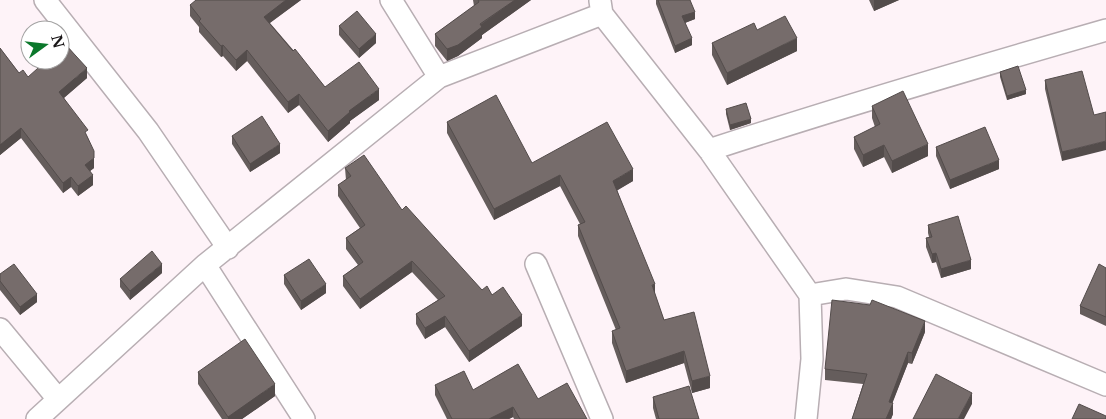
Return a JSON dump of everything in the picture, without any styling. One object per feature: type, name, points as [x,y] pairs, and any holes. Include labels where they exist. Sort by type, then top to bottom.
[{"type":"street","points":[[45,0],[148,131],[228,248]]},
{"type":"street","points":[[391,0],[439,78]]},
{"type":"street","points":[[36,419],[206,265],[439,78],[601,7],[709,150],[810,295],[812,359],[806,419]]},
{"type":"street","points":[[709,150],[936,78],[1106,30]]},
{"type":"street","points":[[536,264],[602,419]]},
{"type":"street","points":[[206,265],[304,419]]},
{"type":"street","points":[[810,295],[846,289],[897,297],[1106,385]]},
{"type":"street","points":[[0,329],[58,399]]},
{"type":"building","points":[[196,0],[286,0],[264,17],[293,51],[295,49],[325,87],[359,62],[379,89],[349,111],[328,131],[299,94],[288,102],[247,50],[236,60],[223,45],[221,46],[199,21],[201,19],[190,5]]},
{"type":"building","points":[[478,0],[515,0],[480,24],[482,27],[458,45],[447,49],[435,34],[479,2]]},
{"type":"building","points":[[658,0],[690,0],[695,12],[682,16],[692,38],[675,46]]},
{"type":"building","points":[[357,11],[376,34],[359,49],[339,26]]},
{"type":"building","points":[[785,16],[797,38],[727,73],[712,43],[754,23],[757,30]]},
{"type":"building","points":[[0,48],[19,73],[23,70],[28,77],[36,70],[70,70],[70,49],[87,68],[59,92],[88,130],[85,132],[94,151],[94,158],[85,165],[93,175],[78,186],[71,177],[63,183],[21,128],[0,145]]},
{"type":"building","points":[[1018,66],[1026,90],[1007,96],[1000,72]]},
{"type":"building","points":[[1082,71],[1094,115],[1106,112],[1106,141],[1062,152],[1045,80]]},
{"type":"building","points":[[903,91],[928,144],[892,161],[884,145],[863,155],[854,137],[880,124],[872,106]]},
{"type":"building","points":[[496,95],[532,163],[607,122],[633,169],[613,181],[655,284],[652,285],[664,320],[694,312],[710,376],[692,381],[684,351],[626,371],[612,331],[620,328],[578,225],[585,222],[560,175],[494,209],[447,122]]},
{"type":"building","points":[[746,103],[751,119],[730,125],[726,109]]},
{"type":"building","points":[[262,116],[280,144],[250,164],[232,136]]},
{"type":"building","points":[[985,127],[999,160],[950,180],[936,147]]},
{"type":"building","points":[[364,155],[402,210],[406,206],[482,290],[487,286],[492,295],[503,287],[522,315],[469,351],[445,316],[425,328],[416,314],[445,296],[412,261],[360,299],[343,276],[363,262],[346,238],[365,225],[338,185],[351,176],[345,168]]},
{"type":"building","points":[[958,216],[971,260],[941,269],[936,253],[932,254],[926,238],[932,237],[928,225]]},
{"type":"building","points":[[152,251],[162,264],[130,291],[120,279]]},
{"type":"building","points":[[309,259],[326,284],[301,301],[284,275]]},
{"type":"building","points":[[14,264],[37,294],[20,307],[0,281],[0,274]]},
{"type":"building","points":[[1099,264],[1106,268],[1106,317],[1080,306]]},
{"type":"building","points":[[832,300],[870,305],[872,300],[925,321],[912,353],[908,352],[889,402],[893,403],[886,419],[852,419],[867,374],[825,369]]},
{"type":"building","points":[[245,339],[275,384],[228,417],[198,372]]},
{"type":"building","points":[[518,364],[538,399],[567,383],[587,419],[520,419],[513,407],[489,419],[452,419],[435,385],[464,371],[473,390]]},
{"type":"building","points":[[936,374],[972,393],[958,419],[913,419]]},
{"type":"building","points":[[689,386],[699,419],[659,419],[653,397]]},
{"type":"building","points":[[1079,404],[1106,416],[1106,419],[1072,419]]}]
